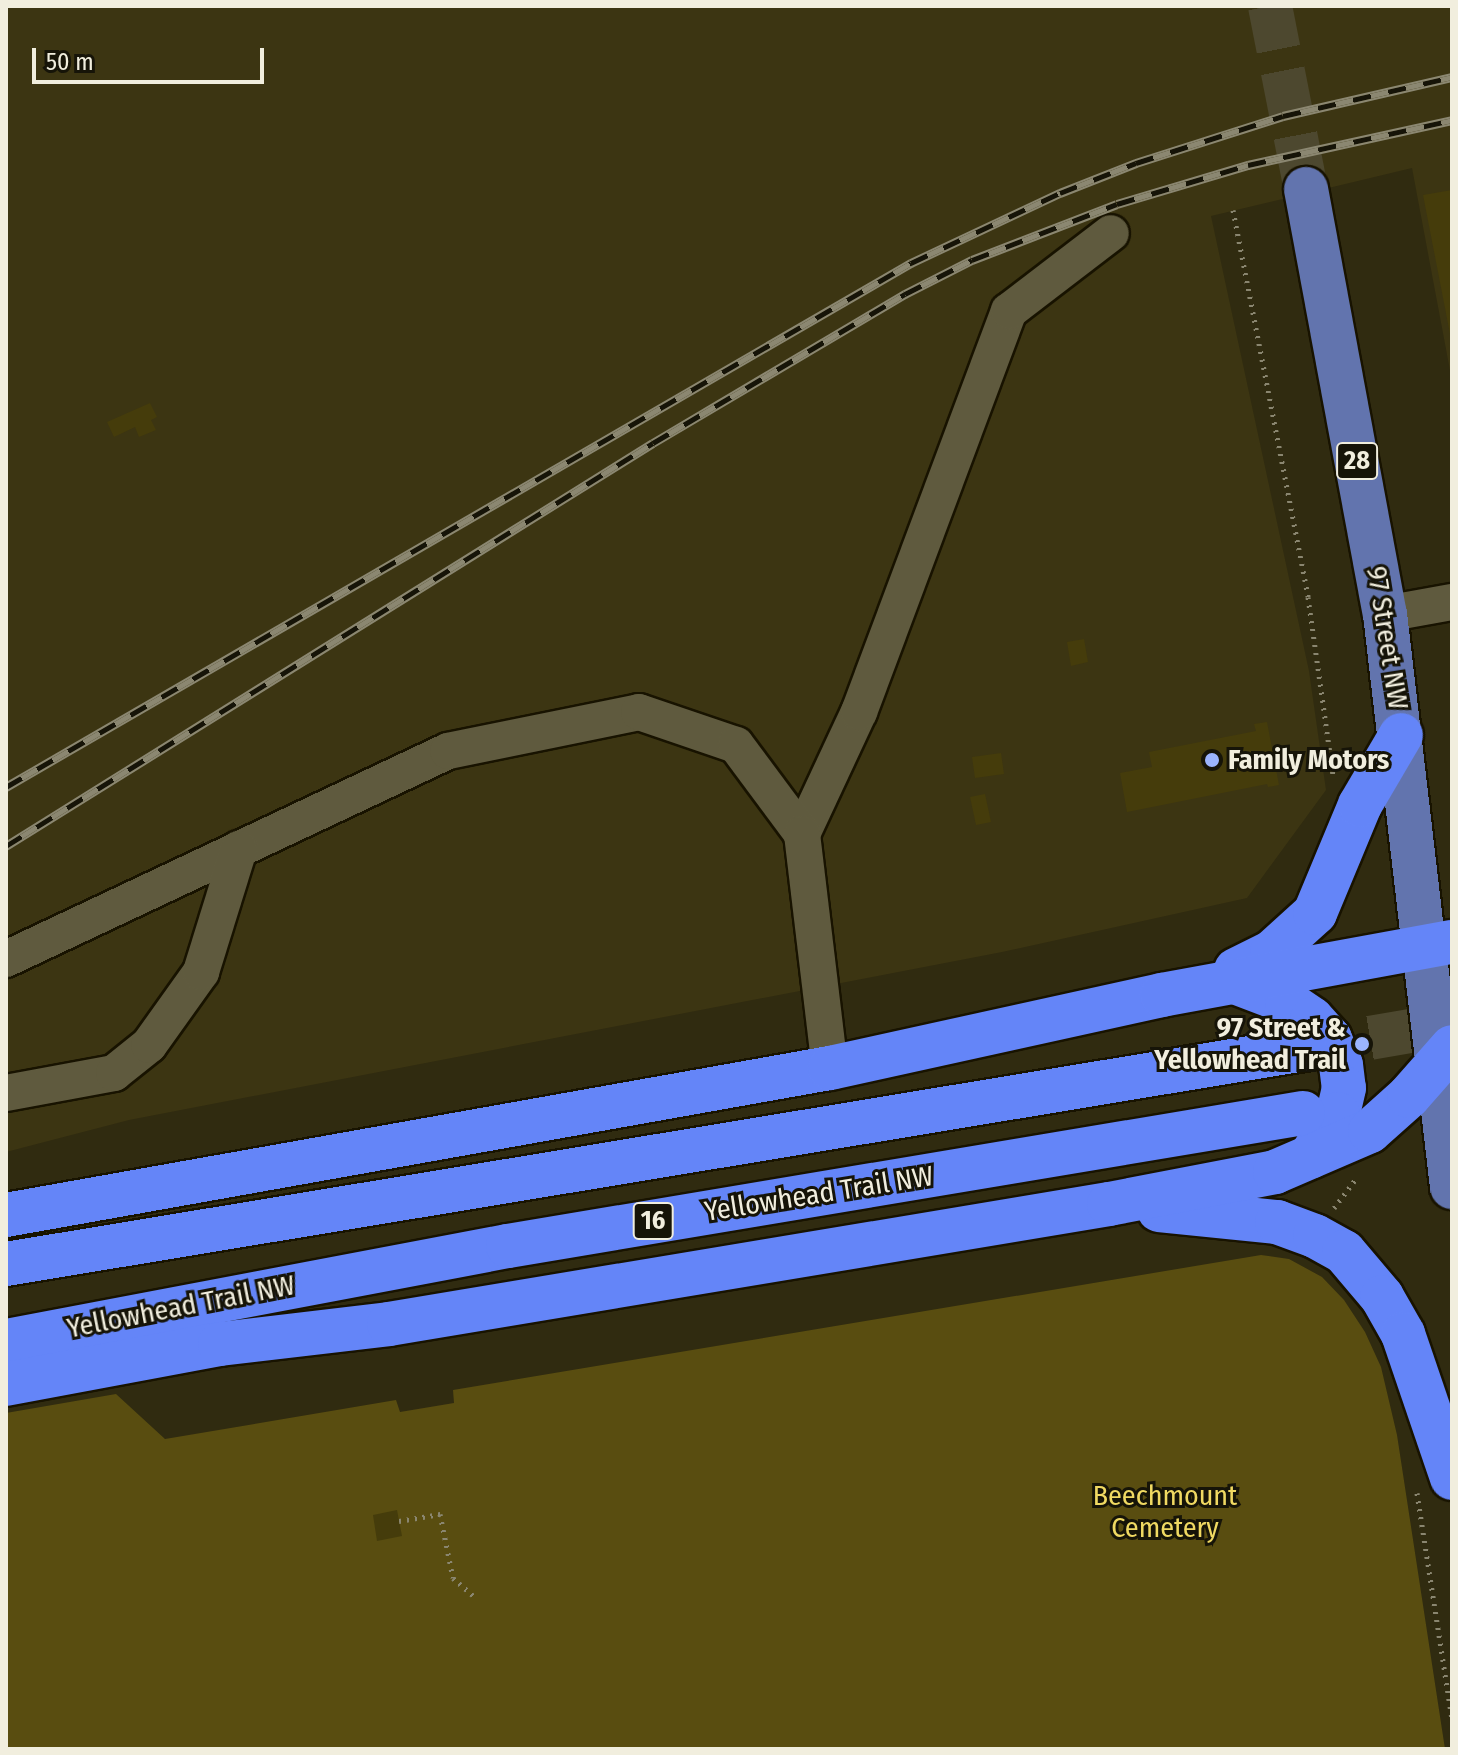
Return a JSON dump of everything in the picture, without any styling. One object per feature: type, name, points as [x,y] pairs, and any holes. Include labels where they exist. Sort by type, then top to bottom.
[{"type":"highway","points":[[1162,995],[1246,967],[1272,952],[1315,913],[1360,805],[1401,735]]},
{"type":"highway","points":[[6,1215],[830,1068],[1162,995],[1439,944]]},
{"type":"highway","points":[[1232,981],[1287,1002],[1312,1019],[1330,1039],[1341,1065],[1344,1088],[1338,1114],[1310,1157]]},
{"type":"highway","name":"16","points":[[6,1264],[1305,1049]]},
{"type":"highway","points":[[6,1384],[220,1344],[389,1324],[1109,1204],[1275,1172],[1370,1131],[1447,1058]]},
{"type":"highway","name":"Yellowhead Trail NW","points":[[6,1341],[508,1246],[1303,1113]]},
{"type":"highway","points":[[1109,1204],[1277,1222],[1315,1236],[1344,1252],[1382,1297],[1403,1334],[1434,1482]]},
{"type":"main road","name":"97 Street NW","points":[[1306,189],[1385,614],[1401,735],[1439,944],[1452,1187]]},
{"type":"street","points":[[802,834],[859,712],[1009,311],[1111,233]]},
{"type":"street","points":[[1385,614],[1452,602]]},
{"type":"street","points":[[6,959],[448,751],[639,712],[736,745],[802,834],[830,1068]]},
{"type":"street","points":[[6,1093],[114,1073],[149,1045],[201,972],[239,849]]},
{"type":"path","points":[[1233,210],[1308,597],[1333,787]]},
{"type":"path","points":[[1332,1211],[1364,1168]]},
{"type":"path","points":[[1434,1482],[1429,1591],[1452,1718]]},
{"type":"path","points":[[399,1521],[440,1514],[453,1578],[475,1597]]},
{"type":"shaded area","points":[[6,6],[1452,6],[1452,381],[1412,168],[1211,216],[1309,671],[1326,790],[1247,898],[1002,952],[129,1120],[6,1152]]},
{"type":"green space","name":"Beechmount Cemetery","points":[[1261,1255],[1289,1259],[1322,1277],[1344,1300],[1365,1332],[1381,1367],[1397,1435],[1445,1749],[6,1749],[6,1413],[116,1394],[165,1439],[396,1400],[400,1412],[454,1403],[453,1390]]},
{"type":"building","points":[[1452,190],[1452,339],[1451,339],[1423,195]]},
{"type":"building","points":[[150,403],[157,417],[151,420],[156,430],[139,437],[135,427],[114,437],[107,422]]},
{"type":"building","points":[[1084,639],[1088,662],[1071,666],[1067,642]]},
{"type":"building","name":"Family Motors","points":[[1267,722],[1279,785],[1268,787],[1267,784],[1127,812],[1120,773],[1152,767],[1149,752],[1256,731],[1254,724]]},
{"type":"building","points":[[1001,753],[1004,774],[975,778],[972,757]]},
{"type":"building","points":[[985,794],[991,822],[976,825],[970,797]]},
{"type":"building","points":[[397,1510],[402,1536],[377,1541],[373,1515]]},
{"type":"tunnel","points":[[1270,6],[1306,189]]},
{"type":"tunnel","points":[[1305,1049],[1452,1024]]},
{"type":"railway","points":[[6,787],[911,263],[1060,193],[1136,163],[1283,116],[1452,77]]},
{"type":"railway","points":[[6,846],[653,443],[905,294],[972,260],[1117,204],[1248,165],[1452,120]]},
{"type":"place","name":"Family Motors","points":[[1212,760]]},
{"type":"place","name":"97 Street & Yellowhead Trail","points":[[1362,1044]]}]
